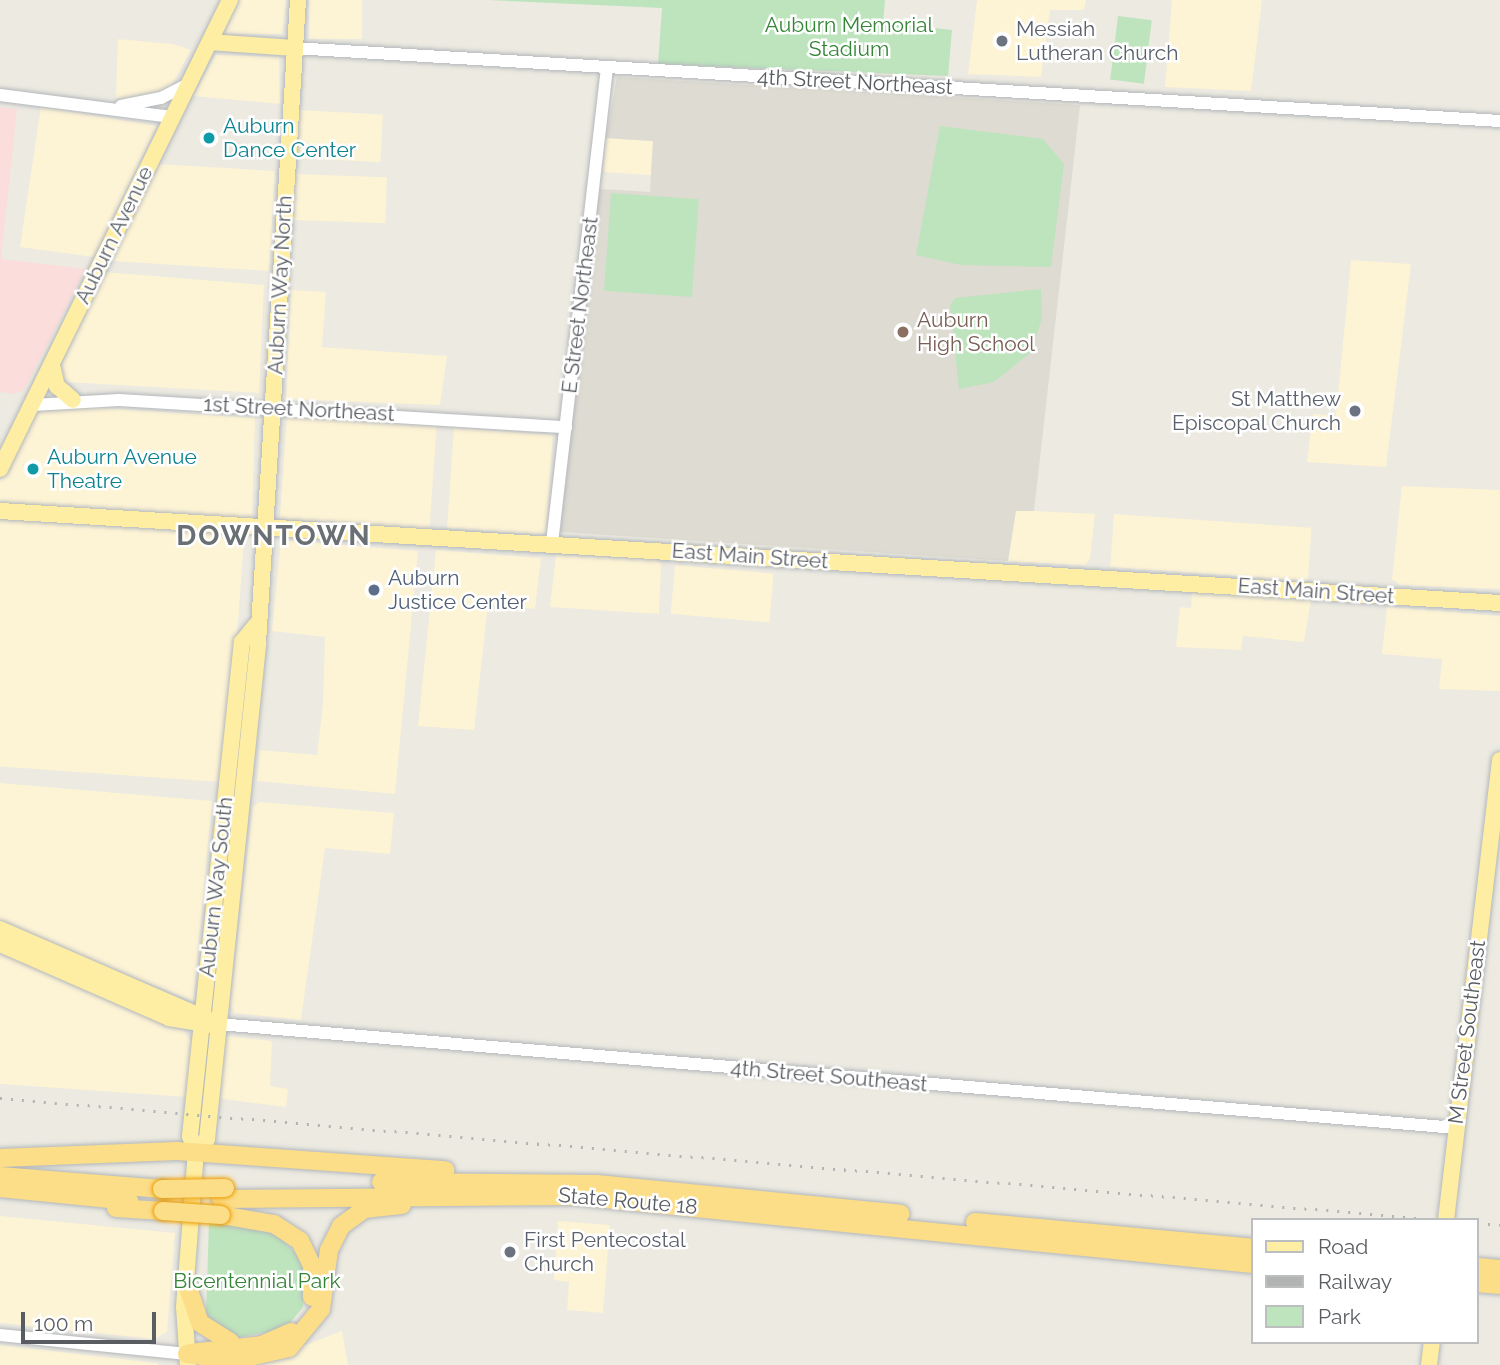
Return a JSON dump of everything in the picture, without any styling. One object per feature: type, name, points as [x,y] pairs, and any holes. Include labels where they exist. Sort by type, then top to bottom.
[{"type":"highway","points":[[0,1158],[196,1151],[506,1173],[535,1181]]},
{"type":"highway","name":"State Route 18","points":[[0,1176],[162,1200]]},
{"type":"highway","name":"State Route 18","points":[[222,1201],[535,1181],[598,1191],[1252,1248]]},
{"type":"highway","name":"State Route 18","points":[[0,1188],[75,1198],[222,1201],[576,1196],[598,1191]]},
{"type":"highway","name":"State Route 18","points":[[653,1195],[1252,1264]]},
{"type":"highway","points":[[190,1361],[231,1363],[280,1353],[311,1328],[321,1309],[332,1242],[364,1209],[553,1203],[576,1196]]},
{"type":"highway","points":[[162,1200],[222,1201],[284,1228],[300,1241],[312,1266],[312,1296],[303,1318],[281,1339],[190,1361]]},
{"type":"highway","points":[[1479,1267],[1500,1269]]},
{"type":"highway","points":[[186,1282],[205,1330],[251,1346]]},
{"type":"highway","points":[[1479,1283],[1500,1285]]},
{"type":"main road","name":"Auburn Avenue","points":[[0,469],[230,0]]},
{"type":"main road","name":"Auburn Way North","points":[[266,528],[298,0]]},
{"type":"main road","name":"4th Street Northeast","points":[[210,42],[293,48]]},
{"type":"main road","points":[[52,365],[57,386],[73,400]]},
{"type":"main road","name":"East Main Street","points":[[0,511],[552,542],[1500,603]]},
{"type":"main road","name":"Auburn Way South","points":[[190,1361],[186,1282],[196,1151],[206,1139],[208,1023],[266,528]]},
{"type":"main road","name":"M Street Southeast","points":[[1446,1218],[1500,760]]},
{"type":"main road","points":[[0,929],[208,1023]]},
{"type":"main road","points":[[0,944],[208,1023]]},
{"type":"main road","points":[[1429,1365],[1432,1344]]},
{"type":"street","name":"4th Street Northeast","points":[[293,48],[1500,121]]},
{"type":"street","name":"E Street Northeast","points":[[552,542],[607,67]]},
{"type":"street","points":[[103,108],[162,98],[188,84]]},
{"type":"street","points":[[0,95],[172,117]]},
{"type":"street","name":"1st Street Northeast","points":[[33,405],[73,400],[274,407],[566,427]]},
{"type":"street","name":"4th Street Southeast","points":[[208,1023],[1456,1128]]},
{"type":"street","points":[[0,1335],[190,1361]]},
{"type":"shaded area","points":[[237,0],[286,0],[282,34],[222,34]]},
{"type":"shaded area","points":[[309,0],[362,0],[362,39],[309,39]]},
{"type":"shaded area","points":[[977,0],[1086,0],[1084,10],[1050,10],[1041,77],[968,74]]},
{"type":"shaded area","points":[[1172,0],[1262,0],[1251,91],[1165,87]]},
{"type":"shaded area","points":[[118,39],[173,44],[191,50],[170,88],[139,99],[116,98]]},
{"type":"shaded area","points":[[216,55],[279,57],[280,104],[193,96]]},
{"type":"shaded area","name":"Auburn High School","points":[[617,77],[1080,105],[1034,511],[1016,511],[1008,561],[560,532],[600,189],[650,192],[653,141],[606,138]]},
{"type":"shaded area","points":[[0,107],[17,109],[1,259],[86,269],[24,390],[13,394],[0,392]]},
{"type":"shaded area","points":[[41,107],[157,126],[94,257],[20,247]]},
{"type":"shaded area","points":[[299,110],[383,114],[380,162],[296,158]]},
{"type":"shaded area","points":[[606,138],[653,141],[651,175],[604,172]]},
{"type":"shaded area","points":[[157,164],[275,171],[269,271],[113,261]]},
{"type":"shaded area","points":[[295,174],[387,177],[385,223],[293,220]]},
{"type":"shaded area","points":[[1351,260],[1411,264],[1386,467],[1307,462],[1313,414],[1336,416]]},
{"type":"shaded area","points":[[104,272],[264,285],[259,393],[65,382],[60,368]]},
{"type":"shaded area","points":[[291,290],[326,292],[322,347],[447,356],[440,405],[286,399]]},
{"type":"shaded area","points":[[67,406],[255,418],[252,519],[0,506],[0,482],[36,413]]},
{"type":"shaded area","points":[[287,416],[437,426],[429,529],[280,519]]},
{"type":"shaded area","points":[[454,428],[553,435],[546,535],[447,528]]},
{"type":"shaded area","points":[[1402,486],[1500,490],[1500,589],[1400,585],[1392,579]]},
{"type":"shaded area","points":[[1016,510],[1095,514],[1090,559],[1084,565],[1008,561]]},
{"type":"shaded area","points":[[1114,514],[1312,528],[1308,581],[1110,567]]},
{"type":"shaded area","points":[[0,515],[244,532],[227,782],[0,767]]},
{"type":"shaded area","points":[[281,540],[418,551],[395,794],[257,781],[260,750],[317,755],[323,703],[325,637],[272,631]]},
{"type":"shaded area","points":[[436,550],[541,558],[535,609],[488,605],[474,730],[418,726]]},
{"type":"shaded area","points":[[556,555],[654,559],[661,564],[659,614],[550,607]]},
{"type":"shaded area","points":[[675,565],[774,574],[769,622],[671,614]]},
{"type":"shaded area","points":[[1192,592],[1311,600],[1304,642],[1243,636],[1241,650],[1176,647],[1180,607],[1191,608]]},
{"type":"shaded area","points":[[1387,607],[1500,616],[1500,691],[1439,689],[1442,659],[1382,654]]},
{"type":"shaded area","points":[[0,783],[212,801],[193,1001],[0,924]]},
{"type":"shaded area","points":[[259,802],[394,813],[390,854],[325,848],[301,1020],[235,1013],[230,1005],[253,807]]},
{"type":"shaded area","points":[[0,950],[183,1030],[192,1042],[187,1097],[0,1084]]},
{"type":"shaded area","points":[[226,1036],[272,1041],[270,1086],[288,1089],[286,1107],[215,1098]]},
{"type":"shaded area","points":[[0,1216],[175,1233],[167,1332],[154,1339],[0,1323]]},
{"type":"shaded area","points":[[558,1221],[610,1225],[603,1313],[567,1310],[569,1282],[554,1280]]},
{"type":"shaded area","points":[[342,1331],[348,1365],[254,1365]]},
{"type":"shaded area","points":[[0,1345],[156,1363],[160,1365],[0,1365]]},
{"type":"green space","name":"Auburn Memorial Stadium","points":[[488,0],[885,0],[883,22],[952,30],[948,76],[658,64],[662,8]]},
{"type":"green space","points":[[1118,16],[1152,20],[1144,84],[1110,80]]},
{"type":"green space","points":[[940,126],[1043,139],[1064,164],[1051,267],[961,265],[916,255]]},
{"type":"green space","points":[[611,193],[699,199],[692,297],[604,291]]},
{"type":"green space","points":[[1041,289],[1042,319],[1030,353],[994,382],[959,389],[950,305],[955,298]]},
{"type":"green space","name":"Bicentennial Park","points":[[209,1221],[276,1234],[304,1261],[303,1307],[285,1329],[235,1338],[206,1317]]},
{"type":"railway","points":[[0,1098],[1417,1218]]},
{"type":"railway","points":[[1479,1223],[1500,1225]]},
{"type":"place","name":"Messiah Lutheran Church","points":[[1002,41]]},
{"type":"place","name":"Auburn Dance Center","points":[[209,138]]},
{"type":"place","name":"Auburn High School","points":[[903,332]]},
{"type":"place","name":"St Matthew Episcopal Church","points":[[1355,411]]},
{"type":"place","name":"Auburn Avenue Theatre","points":[[33,469]]},
{"type":"place","name":"Auburn Justice Center","points":[[374,590]]},
{"type":"place","name":"First Pentecostal Church","points":[[510,1252]]},
{"type":"district","name":"DOWNTOWN","points":[[274,536]]}]
